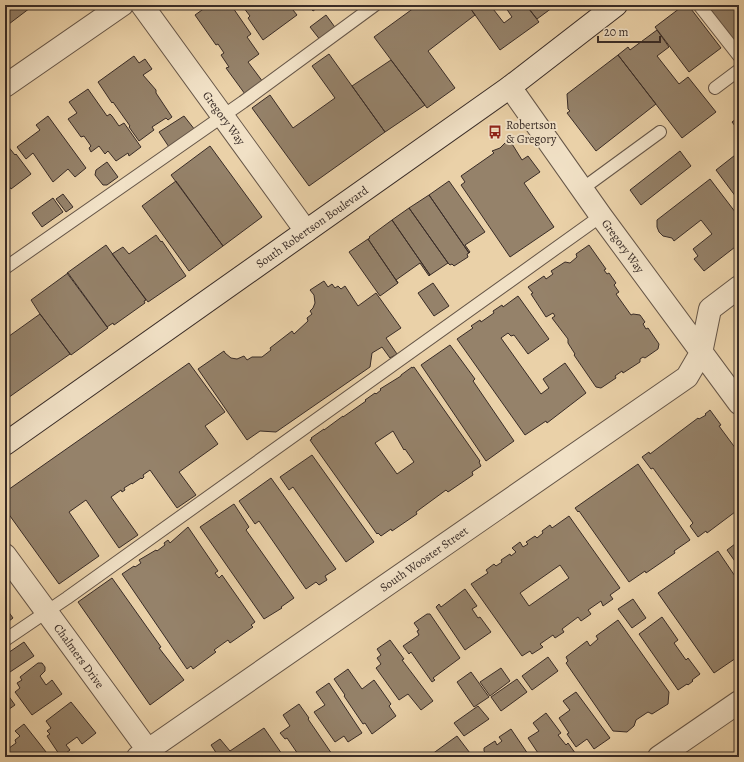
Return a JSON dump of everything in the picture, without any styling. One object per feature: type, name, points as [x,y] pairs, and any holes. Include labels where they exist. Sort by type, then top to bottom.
[{"type":"street","points":[[5,86],[122,5]]},
{"type":"street","name":"Gregory Way","points":[[142,5],[306,231]]},
{"type":"street","name":"South Robertson Boulevard","points":[[5,444],[510,87],[616,5]]},
{"type":"street","name":"Gregory Way","points":[[510,87],[601,216],[739,403]]},
{"type":"street","name":"South Wooster Street","points":[[146,755],[687,377],[701,353],[710,309],[739,287]]},
{"type":"street","name":"Chalmers Drive","points":[[5,555],[47,612],[146,755]]},
{"type":"street","points":[[659,757],[739,702]]},
{"type":"lane","points":[[5,268],[223,116],[375,5]]},
{"type":"lane","points":[[699,5],[739,56]]},
{"type":"lane","points":[[715,88],[739,70]]},
{"type":"lane","points":[[582,189],[660,132]]},
{"type":"lane","points":[[5,640],[47,612],[601,216]]},
{"type":"building","points":[[5,5],[28,5],[30,8],[5,27]]},
{"type":"building","points":[[209,5],[231,5],[251,34],[247,37],[259,54],[248,62],[263,82],[245,94],[226,68],[229,67],[221,55],[224,53],[218,44],[216,45],[195,15]]},
{"type":"building","points":[[236,5],[289,5],[297,15],[263,40],[248,18],[250,16],[243,7],[240,9]]},
{"type":"building","points":[[303,5],[321,5],[313,11],[309,6],[306,8]]},
{"type":"building","points":[[418,5],[468,5],[475,15],[428,51],[455,88],[427,108],[374,37]]},
{"type":"building","points":[[468,5],[490,5],[504,23],[512,17],[504,5],[526,5],[539,22],[500,50]]},
{"type":"building","points":[[526,5],[556,5],[537,19]]},
{"type":"building","points":[[684,5],[688,5],[721,48],[689,72],[655,27]]},
{"type":"building","points":[[707,5],[739,5],[739,36],[734,40]]},
{"type":"building","points":[[326,15],[337,30],[321,41],[310,27]]},
{"type":"building","points":[[657,30],[669,47],[657,56],[679,84],[688,77],[716,112],[682,138],[618,55],[628,47],[630,50]]},
{"type":"building","points":[[329,54],[385,132],[309,186],[252,108],[270,95],[293,128],[335,98],[312,66]]},
{"type":"building","points":[[618,55],[656,104],[596,151],[567,113],[570,111],[568,109],[567,94]]},
{"type":"building","points":[[134,56],[139,63],[145,59],[152,69],[143,75],[156,90],[156,93],[172,117],[168,120],[166,118],[152,127],[154,130],[139,141],[98,82]]},
{"type":"building","points":[[391,60],[425,105],[385,132],[352,86]]},
{"type":"building","points":[[88,89],[107,116],[110,114],[119,126],[124,123],[141,147],[129,156],[128,153],[116,161],[108,151],[105,154],[99,146],[91,152],[89,148],[91,146],[84,136],[81,137],[68,119],[77,113],[69,102]]},
{"type":"building","points":[[48,116],[86,168],[75,177],[68,169],[53,182],[33,153],[26,159],[17,147],[40,130],[36,125]]},
{"type":"building","points":[[184,116],[195,130],[169,147],[159,132]]},
{"type":"building","points":[[739,117],[739,131],[732,122]]},
{"type":"building","points":[[509,139],[522,160],[528,156],[540,172],[524,183],[554,227],[510,257],[461,185],[465,182],[461,176],[494,153],[492,151],[500,148]]},
{"type":"building","points":[[7,145],[31,174],[11,189],[5,180],[5,146]]},
{"type":"building","points":[[210,146],[262,217],[223,246],[171,175]]},
{"type":"building","points":[[680,151],[691,166],[641,205],[630,190]]},
{"type":"building","points":[[739,152],[739,201],[716,170]]},
{"type":"building","points":[[107,162],[118,177],[107,185],[103,185],[95,175],[96,170]]},
{"type":"building","points":[[710,179],[739,217],[739,244],[704,271],[694,259],[698,256],[693,249],[712,234],[701,220],[674,241],[672,238],[663,236],[659,232],[657,220]]},
{"type":"building","points":[[176,181],[223,246],[189,271],[142,206]]},
{"type":"building","points":[[449,181],[485,232],[465,245],[470,252],[469,253],[429,195]]},
{"type":"building","points":[[63,194],[73,207],[66,212],[56,199]]},
{"type":"building","points":[[429,195],[469,253],[467,254],[468,257],[454,266],[448,263],[409,208]]},
{"type":"building","points":[[53,198],[63,212],[42,227],[32,213]]},
{"type":"building","points":[[409,208],[448,263],[430,275],[392,220]]},
{"type":"building","points":[[392,220],[430,275],[429,276],[420,263],[396,280],[398,283],[368,239]]},
{"type":"building","points":[[156,235],[161,242],[162,241],[186,276],[148,302],[112,254],[123,247],[129,254]]},
{"type":"building","points":[[368,239],[398,283],[380,296],[349,252]]},
{"type":"building","points":[[106,245],[146,300],[144,301],[145,303],[114,325],[113,323],[107,327],[67,273]]},
{"type":"building","points":[[589,245],[606,269],[604,270],[607,274],[609,273],[616,283],[614,285],[619,292],[616,294],[631,315],[640,315],[645,322],[643,324],[646,329],[648,328],[659,344],[658,349],[645,358],[643,357],[640,359],[640,362],[623,373],[622,371],[615,376],[616,378],[601,388],[596,387],[574,355],[575,354],[568,343],[568,339],[552,318],[555,316],[553,313],[546,317],[531,294],[533,293],[528,287],[544,276],[546,279],[553,274],[551,271],[565,262],[570,263],[577,257],[576,254]]},
{"type":"building","points":[[68,273],[108,328],[71,355],[31,300]]},
{"type":"building","points":[[324,281],[328,287],[332,284],[335,288],[338,286],[341,289],[345,286],[358,306],[376,293],[401,328],[386,338],[397,354],[390,358],[382,347],[372,353],[370,367],[276,432],[260,431],[247,440],[198,369],[224,351],[231,358],[237,359],[244,356],[247,360],[252,357],[262,357],[271,350],[270,348],[292,331],[294,334],[308,321],[307,318],[312,314],[310,311],[315,303],[314,295],[310,290]]},
{"type":"building","points":[[433,283],[449,306],[434,316],[418,293]]},
{"type":"building","points":[[518,296],[549,339],[528,354],[514,335],[511,336],[508,333],[501,338],[541,394],[549,388],[543,379],[565,363],[586,393],[547,423],[546,421],[525,435],[457,339],[473,328],[471,326],[480,320],[481,322],[494,313],[493,311],[502,305],[503,307]]},
{"type":"building","points":[[40,314],[70,354],[5,400],[5,339]]},
{"type":"building","points":[[450,345],[475,379],[473,381],[514,441],[486,461],[421,365]]},
{"type":"building","points":[[189,363],[225,412],[205,426],[218,444],[179,472],[196,495],[177,508],[150,470],[143,475],[144,477],[142,479],[141,478],[132,483],[124,488],[125,490],[122,492],[121,490],[111,497],[138,535],[119,548],[86,500],[69,512],[99,556],[59,584],[5,509],[5,492]]},
{"type":"building","points":[[414,367],[480,461],[481,466],[472,472],[473,475],[448,492],[446,490],[416,512],[417,514],[392,531],[391,529],[381,536],[378,533],[377,534],[310,440]],"holes":[[[393,431],[404,450],[405,449],[414,462],[397,474],[375,443]]]},
{"type":"building","points":[[710,410],[721,425],[719,426],[739,453],[739,509],[707,533],[706,531],[698,537],[690,526],[693,523],[653,468],[651,469],[642,457],[649,452],[650,454],[698,418],[699,419],[706,415],[705,414]]},
{"type":"building","points":[[312,455],[374,542],[346,562],[293,487],[289,490],[280,477]]},
{"type":"building","points":[[638,464],[690,540],[674,551],[675,553],[646,573],[645,571],[629,582],[579,511],[578,512],[575,508]]},
{"type":"building","points":[[271,478],[336,569],[325,576],[327,580],[319,585],[316,582],[306,589],[259,521],[255,524],[239,501]]},
{"type":"building","points":[[234,504],[249,527],[246,530],[294,598],[281,607],[282,608],[264,619],[200,527]]},
{"type":"building","points":[[569,516],[620,588],[610,595],[613,599],[603,606],[601,601],[588,610],[591,614],[581,621],[578,617],[562,629],[564,632],[555,638],[553,635],[540,644],[543,647],[532,654],[530,651],[522,656],[471,584],[488,573],[486,570],[494,564],[496,566],[502,562],[501,560],[516,552],[512,548],[520,542],[523,547],[528,544],[526,542],[535,536],[537,538],[543,533],[542,531],[550,525],[552,528]],"holes":[[[560,565],[569,578],[529,606],[520,593]]]},
{"type":"building","points":[[188,527],[218,571],[215,573],[219,578],[222,575],[255,622],[251,625],[253,627],[230,643],[228,640],[214,650],[216,652],[193,669],[191,666],[187,669],[122,574],[141,563],[139,560],[156,550],[157,551],[165,545],[164,543],[168,540],[170,543]]},
{"type":"building","points":[[739,541],[739,567],[727,550]]},
{"type":"building","points":[[718,551],[739,582],[739,656],[714,673],[658,593]]},
{"type":"building","points":[[112,578],[161,647],[159,648],[184,680],[150,705],[78,602]]},
{"type":"building","points":[[465,589],[477,606],[472,609],[491,632],[465,650],[436,607],[439,604],[441,607]]},
{"type":"building","points":[[633,599],[646,618],[632,628],[618,609]]},
{"type":"building","points":[[5,607],[13,618],[5,624]]},
{"type":"building","points":[[427,614],[430,614],[460,658],[433,678],[435,680],[432,682],[411,652],[409,654],[403,646],[419,635],[417,631],[419,630],[414,623]]},
{"type":"building","points":[[662,617],[678,640],[674,643],[686,660],[688,658],[700,674],[688,685],[687,684],[678,690],[639,634]]},
{"type":"building","points":[[618,620],[669,692],[668,704],[652,714],[648,712],[636,720],[634,726],[627,732],[613,731],[566,663],[568,661],[566,657],[587,641],[590,646],[598,639],[596,636]]},
{"type":"building","points":[[390,640],[404,659],[402,660],[433,701],[421,710],[408,694],[399,700],[376,668],[381,664],[377,658],[381,655],[377,649]]},
{"type":"building","points":[[24,642],[34,656],[7,674],[5,671],[5,655]]},
{"type":"building","points":[[548,657],[558,671],[532,690],[522,676]]},
{"type":"building","points":[[38,663],[42,663],[45,667],[45,671],[40,676],[46,685],[52,680],[62,694],[32,715],[15,692],[20,688],[17,683],[22,680],[20,677]]},
{"type":"building","points":[[501,668],[510,681],[490,696],[480,682]]},
{"type":"building","points":[[348,669],[362,689],[374,680],[391,704],[389,706],[396,716],[372,734],[365,723],[363,724],[334,679]]},
{"type":"building","points":[[471,672],[489,697],[474,707],[457,682]]},
{"type":"building","points":[[517,679],[527,692],[501,711],[491,697]]},
{"type":"building","points":[[329,683],[362,733],[348,742],[344,736],[335,742],[314,712],[325,705],[316,692]]},
{"type":"building","points":[[5,691],[15,705],[5,712]]},
{"type":"building","points":[[576,692],[610,738],[594,749],[587,739],[576,747],[559,718],[570,710],[563,701]]},
{"type":"building","points":[[71,702],[96,733],[82,744],[77,737],[66,745],[70,750],[61,757],[47,736],[50,734],[47,731],[51,728],[46,721]]},
{"type":"building","points":[[299,704],[334,757],[300,757],[287,738],[285,739],[280,733],[290,726],[283,715]]},
{"type":"building","points":[[478,706],[489,719],[464,736],[454,723]]},
{"type":"building","points":[[546,713],[561,733],[558,735],[566,745],[568,743],[578,757],[540,757],[537,754],[538,753],[528,738],[539,731],[533,723]]},
{"type":"building","points":[[24,724],[50,757],[5,757],[5,751],[16,743],[15,740],[20,736],[15,731]]},
{"type":"building","points":[[264,728],[284,757],[219,757],[211,745],[220,739],[230,751]]},
{"type":"building","points":[[511,729],[530,757],[492,757],[489,753],[487,755],[484,748],[495,741],[497,745],[502,741],[499,737]]},
{"type":"building","points":[[457,736],[473,757],[428,757]]},
{"type":"place","name":"Robertson & Gregory","points":[[495,132]]}]
